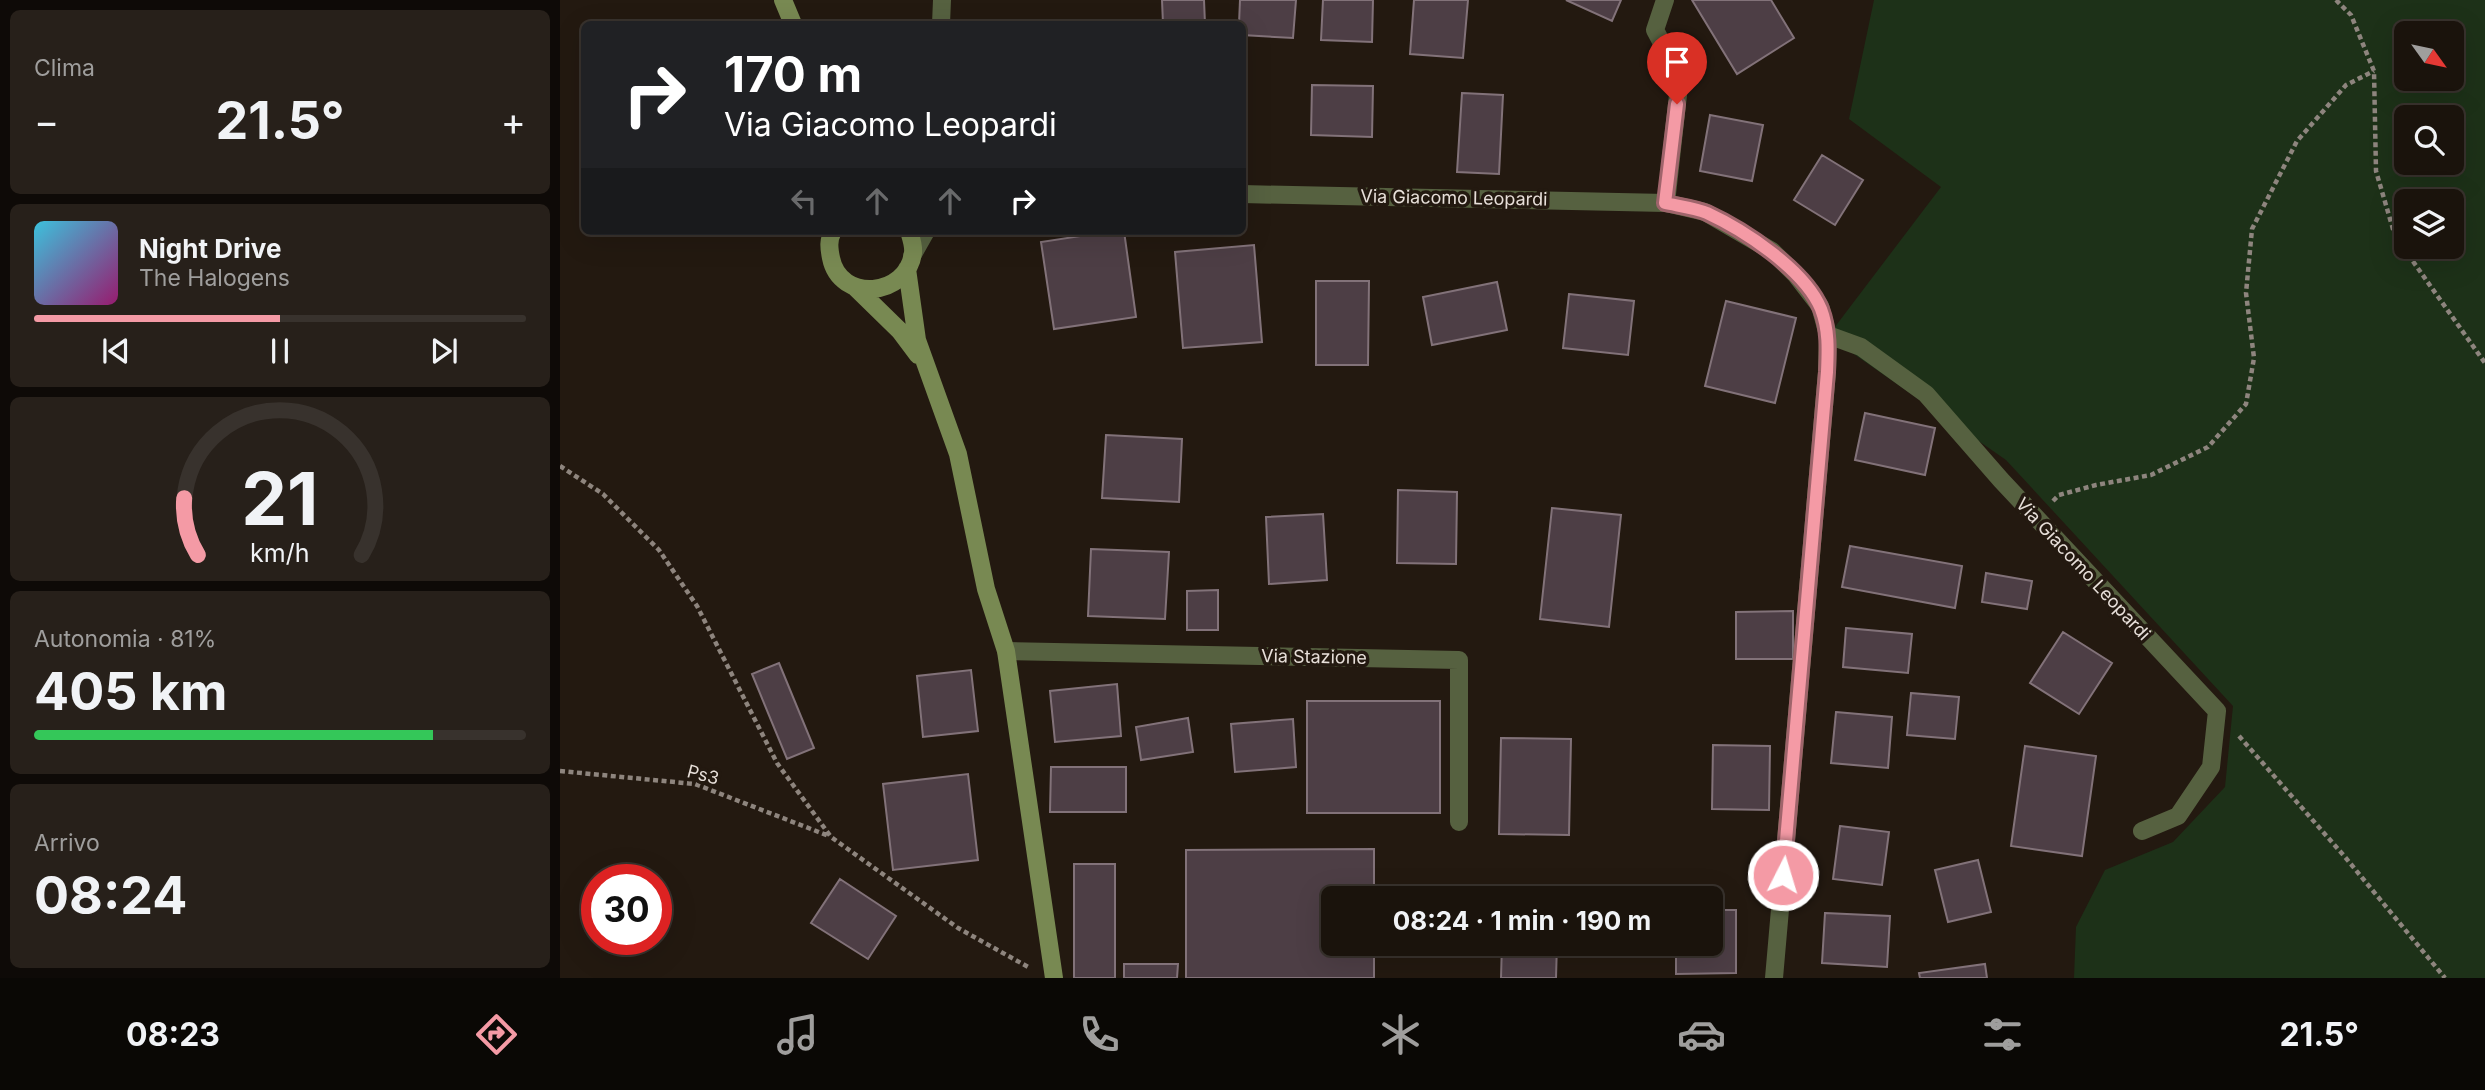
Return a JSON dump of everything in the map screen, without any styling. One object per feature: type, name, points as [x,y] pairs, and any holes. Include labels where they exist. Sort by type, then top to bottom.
[{"type":"main road","points":[[783,0],[792,21]]},
{"type":"main road","points":[[910,235],[913,248],[910,263],[916,340],[958,454],[986,589],[1006,652],[1046,975]]},
{"type":"main road","points":[[831,236],[833,267],[900,331],[922,360]]},
{"type":"main road","points":[[854,287],[872,290],[890,285],[910,263]]},
{"type":"street","points":[[941,21],[942,0]]},
{"type":"street","points":[[1665,0],[1655,30],[1680,77],[1665,203]]},
{"type":"street","name":"Via Giacomo Leopardi","points":[[1246,194],[1665,203],[1705,212],[1772,251],[1796,275],[1820,306],[1828,335],[1827,372],[1774,978]]},
{"type":"street","points":[[910,263],[924,235]]},
{"type":"street","name":"Via Giacomo Leopardi","points":[[1828,335],[1861,347],[1926,394],[2048,531],[2217,711]]},
{"type":"street","name":"Via Stazione","points":[[1006,652],[1460,660],[1460,822]]},
{"type":"street","points":[[2142,831],[2178,816],[2211,767],[2217,711]]},
{"type":"path","points":[[2336,0],[2351,15],[2374,71],[2376,171],[2395,236],[2485,363]]},
{"type":"path","points":[[2048,531],[2042,512],[2059,495],[2151,475],[2208,447],[2246,404],[2254,358],[2246,293],[2252,229],[2297,141],[2346,85],[2374,71]]},
{"type":"path","points":[[560,466],[603,494],[659,550],[697,606],[777,764],[831,838],[958,928],[1046,975]]},
{"type":"path","points":[[2217,711],[2345,857],[2445,978]]},
{"type":"path","name":"Ps3","points":[[560,771],[695,784],[831,838]]},
{"type":"green space","points":[[1874,0],[2485,0],[2485,978],[2074,978],[2076,927],[2105,870],[2173,842],[2225,787],[2233,706],[2006,460],[1828,336],[1941,187],[1849,119]]},
{"type":"building","points":[[1162,0],[1204,0],[1205,21],[1163,21]]},
{"type":"building","points":[[1240,0],[1296,0],[1293,38],[1246,35],[1246,21],[1239,21]]},
{"type":"building","points":[[1323,0],[1373,0],[1372,42],[1321,40]]},
{"type":"building","points":[[1414,0],[1468,0],[1463,58],[1410,54]]},
{"type":"building","points":[[1566,0],[1621,0],[1612,21]]},
{"type":"building","points":[[1692,0],[1771,0],[1794,38],[1737,74]]},
{"type":"building","points":[[1312,85],[1373,86],[1372,137],[1311,135]]},
{"type":"building","points":[[1462,93],[1503,95],[1499,174],[1457,172]]},
{"type":"building","points":[[1710,115],[1763,125],[1752,181],[1700,171]]},
{"type":"building","points":[[1822,155],[1863,180],[1835,225],[1794,200]]},
{"type":"building","points":[[1087,235],[1125,235],[1136,317],[1054,329],[1041,242]]},
{"type":"building","points":[[1254,245],[1262,342],[1183,348],[1175,252]]},
{"type":"building","points":[[1316,281],[1369,281],[1368,365],[1316,365]]},
{"type":"building","points":[[1497,282],[1507,330],[1432,345],[1423,297]]},
{"type":"building","points":[[1569,294],[1634,301],[1628,355],[1563,348]]},
{"type":"building","points":[[1726,301],[1796,318],[1775,403],[1705,386]]},
{"type":"building","points":[[1865,413],[1935,428],[1925,475],[1855,460]]},
{"type":"building","points":[[1106,435],[1182,439],[1179,502],[1102,498]]},
{"type":"building","points":[[1398,490],[1457,492],[1456,564],[1397,563]]},
{"type":"building","points":[[1552,508],[1621,515],[1609,627],[1540,619]]},
{"type":"building","points":[[1323,514],[1327,580],[1269,584],[1266,517]]},
{"type":"building","points":[[1850,546],[1962,566],[1955,608],[1842,587]]},
{"type":"building","points":[[1091,549],[1169,552],[1165,619],[1088,616]]},
{"type":"building","points":[[1986,573],[2032,581],[2027,609],[1982,602]]},
{"type":"building","points":[[1218,590],[1218,630],[1187,630],[1187,591]]},
{"type":"building","points":[[1793,611],[1793,659],[1736,659],[1736,612]]},
{"type":"building","points":[[1846,628],[1912,634],[1908,673],[1843,667]]},
{"type":"building","points":[[2063,632],[2112,663],[2079,714],[2030,683]]},
{"type":"building","points":[[779,663],[814,748],[787,759],[752,674]]},
{"type":"building","points":[[971,670],[978,731],[923,737],[917,676]]},
{"type":"building","points":[[1117,684],[1121,736],[1055,742],[1050,691]]},
{"type":"building","points":[[1911,693],[1959,697],[1955,739],[1907,735]]},
{"type":"building","points":[[1307,701],[1440,701],[1440,813],[1307,813]]},
{"type":"building","points":[[1836,712],[1892,717],[1888,768],[1831,763]]},
{"type":"building","points":[[1188,718],[1193,752],[1141,760],[1136,727]]},
{"type":"building","points":[[1293,719],[1296,767],[1235,772],[1231,724]]},
{"type":"building","points":[[1501,738],[1571,739],[1569,835],[1499,834]]},
{"type":"building","points":[[1713,745],[1770,746],[1769,810],[1712,809]]},
{"type":"building","points":[[2025,746],[2096,756],[2082,856],[2011,846]]},
{"type":"building","points":[[1051,767],[1126,767],[1126,812],[1050,812]]},
{"type":"building","points":[[968,774],[978,860],[893,870],[883,784]]},
{"type":"building","points":[[1840,826],[1889,832],[1882,885],[1833,879]]},
{"type":"building","points":[[1374,849],[1374,886],[1321,886],[1321,956],[1374,956],[1374,978],[1186,978],[1186,850]]},
{"type":"building","points":[[1978,860],[1991,912],[1948,922],[1935,870]]},
{"type":"building","points":[[1074,864],[1115,864],[1115,978],[1074,978]]},
{"type":"building","points":[[840,879],[896,916],[868,959],[811,923]]},
{"type":"building","points":[[1723,910],[1736,910],[1736,973],[1676,974],[1676,956],[1723,956]]},
{"type":"building","points":[[1825,913],[1890,916],[1887,967],[1822,963]]},
{"type":"building","points":[[1502,956],[1557,956],[1556,978],[1501,978]]},
{"type":"building","points":[[1124,964],[1178,964],[1177,978],[1124,978]]},
{"type":"building","points":[[1985,964],[1987,978],[1920,978],[1919,973]]},
{"type":"route","points":[[1677,104],[1665,203],[1705,212],[1772,251],[1796,275],[1820,306],[1828,335],[1783,875]]}]
